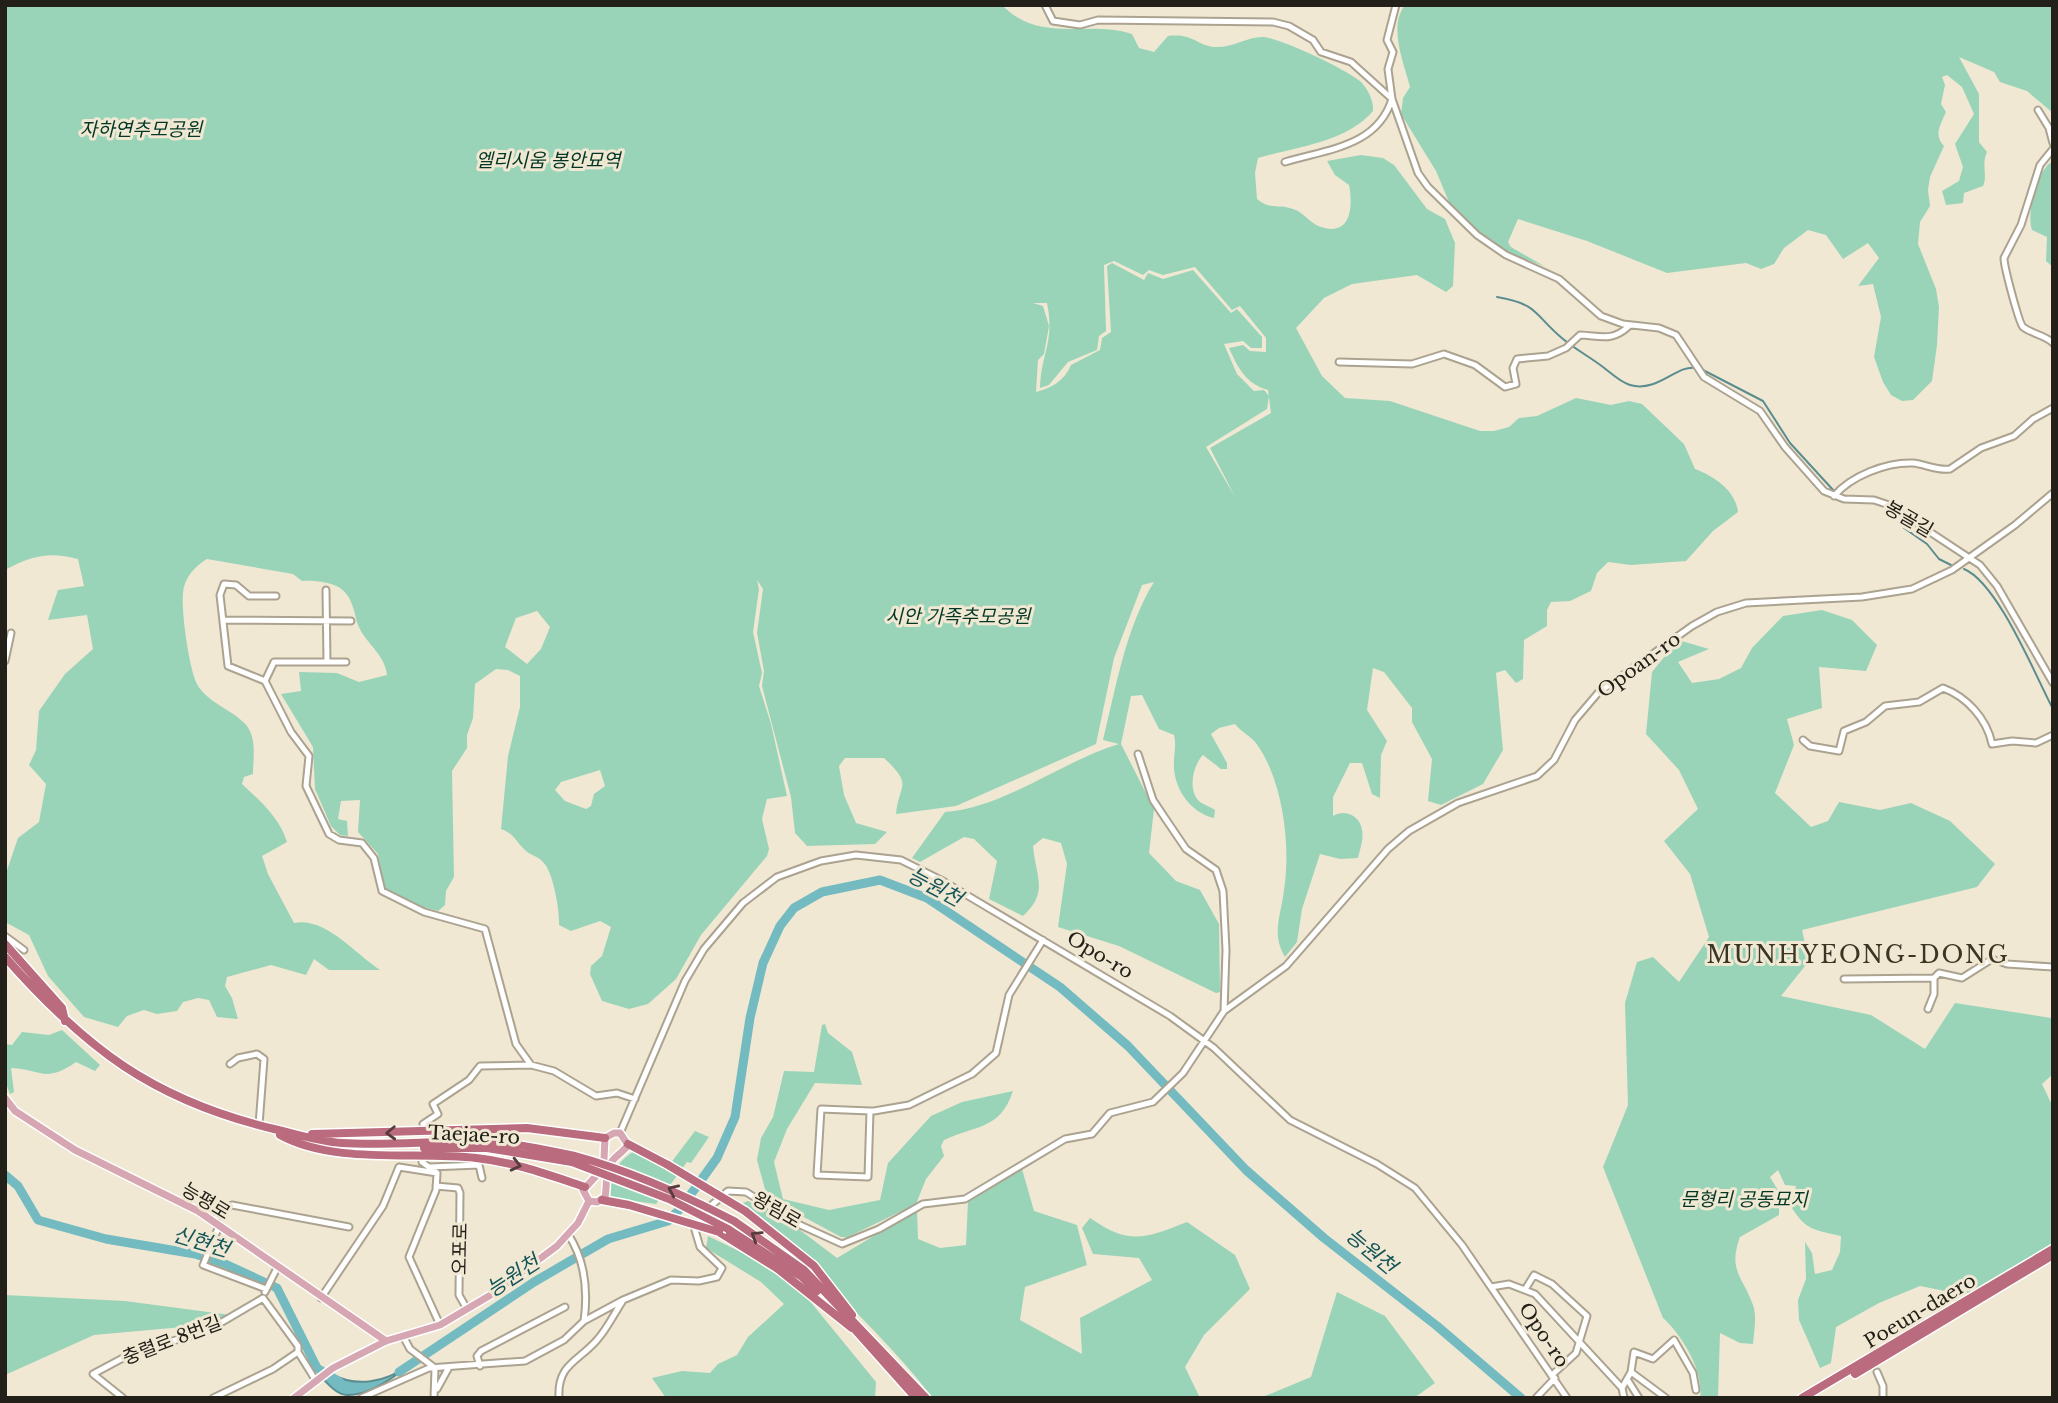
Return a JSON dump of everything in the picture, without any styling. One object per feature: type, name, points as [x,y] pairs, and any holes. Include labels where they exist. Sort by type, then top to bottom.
[{"type":"highway","points":[[5,944],[62,1008],[65,1021]]},
{"type":"highway","name":"Taejae-ro","points":[[5,957],[86,1040],[164,1093],[280,1133]]},
{"type":"highway","name":"Taejae-ro","points":[[5,964],[83,1042],[163,1097],[280,1133],[351,1143],[473,1142],[519,1145],[614,1167],[675,1191],[727,1227]]},
{"type":"highway","points":[[280,1133],[362,1134],[527,1128],[606,1138]]},
{"type":"highway","points":[[280,1133],[314,1146],[374,1156],[473,1157],[503,1162],[585,1187]]},
{"type":"highway","points":[[628,1144],[745,1211],[814,1266],[861,1332],[916,1398]]},
{"type":"highway","points":[[602,1200],[727,1227],[804,1270],[926,1398]]},
{"type":"highway","points":[[727,1227],[861,1332]]},
{"type":"highway","name":"Poeun-daero","points":[[1802,1398],[2053,1249]]},
{"type":"highway","name":"Poeun-daero","points":[[1812,1398],[2053,1255]]},
{"type":"main road","name":"능평로","points":[[5,1098],[15,1111],[75,1150],[216,1224],[386,1341]]},
{"type":"main road","points":[[620,1133],[628,1144],[624,1153],[614,1158],[606,1174],[607,1189],[602,1200],[589,1201],[585,1197],[585,1187],[597,1175],[604,1159],[606,1138],[620,1133]]},
{"type":"main road","points":[[294,1398],[333,1367],[386,1341],[440,1325],[467,1309],[531,1266],[568,1234],[578,1223],[589,1201]]},
{"type":"street","points":[[1045,5],[1053,21],[1080,25],[1098,20],[1207,20],[1273,22],[1289,26],[1313,40],[1321,52],[1351,62],[1392,99]]},
{"type":"street","points":[[1396,5],[1387,40],[1393,52],[1388,69],[1392,99],[1418,173],[1464,223],[1506,255],[1559,279],[1601,316],[1629,326],[1671,332],[1685,345],[1699,370],[1712,384],[1756,408],[1796,461],[1824,491],[1834,496],[1853,480],[1893,465],[1916,463],[1950,469],[1981,448],[2014,436],[2033,419],[2053,408]]},
{"type":"street","points":[[1285,162],[1362,139],[1382,123],[1392,99]]},
{"type":"street","points":[[2038,110],[2049,128],[2053,143]]},
{"type":"street","points":[[2053,149],[2040,165],[2021,225],[2004,258],[2015,297],[2018,320],[2026,329],[2053,343]]},
{"type":"street","points":[[1339,362],[1412,364],[1444,354],[1475,365],[1505,387],[1516,384],[1513,369],[1517,359],[1548,356],[1566,348],[1580,335],[1605,339],[1622,333],[1629,326]]},
{"type":"street","name":"Opoan-ro","points":[[1203,1039],[1224,1011],[1286,966],[1365,872],[1398,840],[1469,798],[1537,776],[1554,760],[1575,720],[1598,693],[1704,618],[1746,603],[1862,597],[1912,589],[1940,577],[2015,525],[2053,493]]},
{"type":"street","name":"봉골길","points":[[1834,496],[1874,500],[1889,505],[1970,556],[1997,586],[2053,683]]},
{"type":"street","points":[[276,596],[249,596],[236,585],[224,584],[220,596],[228,666],[265,681],[291,732],[309,756],[306,786],[329,834],[339,839],[362,843],[374,858],[382,891],[425,912],[485,929],[516,1044],[531,1065]]},
{"type":"street","points":[[326,590],[327,662]]},
{"type":"street","points":[[223,620],[351,621]]},
{"type":"street","points":[[5,661],[10,633]]},
{"type":"street","points":[[265,681],[274,662],[346,662]]},
{"type":"street","points":[[1803,740],[1810,746],[1839,751],[1844,731],[1866,722],[1885,706],[1919,702],[1943,688],[1957,693],[1979,716],[1989,731],[1992,744],[2012,741],[2036,743],[2053,735]]},
{"type":"street","points":[[1138,754],[1153,800],[1165,818],[1186,849],[1216,870],[1223,891],[1224,1011]]},
{"type":"street","name":"Opo-ro","points":[[620,1133],[685,981],[704,948],[752,895],[777,877],[797,868],[856,855],[901,860],[943,881],[1170,1016],[1203,1039],[1290,1119],[1377,1164],[1415,1188],[1443,1219],[1567,1398]]},
{"type":"street","points":[[5,936],[24,950]]},
{"type":"street","points":[[870,1111],[868,1177],[817,1175],[821,1109],[870,1111],[909,1105],[972,1074],[996,1054],[1009,995],[1043,940]]},
{"type":"street","points":[[1844,979],[1934,978],[1939,973],[1962,978],[1989,959],[2053,967]]},
{"type":"street","points":[[1928,1009],[1934,994],[1934,978]]},
{"type":"street","name":"왕림로","points":[[361,1398],[433,1365],[448,1368],[525,1361],[564,1340],[584,1321],[623,1300],[671,1280],[717,1277],[722,1268],[700,1247],[695,1230],[706,1210],[728,1191],[746,1192],[798,1224],[842,1244],[879,1229],[923,1204],[965,1199],[1065,1139],[1092,1134],[1110,1113],[1153,1102],[1183,1073],[1203,1039]]},
{"type":"street","points":[[230,1065],[239,1058],[257,1054],[264,1059],[258,1125]]},
{"type":"street","points":[[423,1124],[438,1114],[433,1104],[469,1080],[480,1066],[531,1065],[554,1071],[596,1096],[617,1093],[635,1099]]},
{"type":"street","points":[[422,1162],[437,1173]]},
{"type":"street","points":[[430,1167],[479,1166],[482,1178]]},
{"type":"street","points":[[321,1298],[383,1206],[399,1167],[437,1173]]},
{"type":"street","points":[[437,1173],[436,1186],[408,1257],[440,1325]]},
{"type":"street","name":"오포로","points":[[436,1186],[458,1188],[461,1210],[459,1295],[467,1309]]},
{"type":"street","points":[[268,1286],[204,1264],[222,1210],[242,1205],[349,1227]]},
{"type":"street","points":[[568,1234],[575,1245],[584,1278],[587,1298],[584,1321]]},
{"type":"street","points":[[277,1268],[263,1298],[298,1346],[298,1352],[316,1381]]},
{"type":"street","points":[[1525,1288],[1534,1275],[1552,1284],[1587,1316],[1581,1343],[1536,1398]]},
{"type":"street","points":[[1491,1287],[1509,1284],[1525,1288],[1558,1317],[1622,1388],[1624,1398]]},
{"type":"street","name":"충렬로 8번길","points":[[123,1398],[93,1374],[136,1351],[205,1332],[263,1298]]},
{"type":"street","points":[[559,1398],[559,1380],[563,1371],[598,1339],[623,1300]]},
{"type":"street","points":[[480,1366],[477,1356],[481,1351],[565,1307]]},
{"type":"street","points":[[403,1336],[411,1349],[433,1365],[435,1395]]},
{"type":"street","points":[[1622,1388],[1631,1372],[1634,1352],[1653,1359],[1674,1340],[1693,1373],[1696,1390]]},
{"type":"street","points":[[213,1398],[273,1369],[298,1352]]},
{"type":"street","points":[[435,1395],[448,1368]]},
{"type":"street","points":[[1631,1372],[1666,1398]]},
{"type":"street","points":[[1877,1373],[1884,1386],[1883,1398]]},
{"type":"street","points":[[1627,1379],[1639,1398]]},
{"type":"green space","points":[[5,5],[1002,5],[1017,17],[1049,28],[1115,30],[1132,34],[1139,48],[1154,52],[1168,36],[1184,36],[1215,47],[1256,37],[1270,38],[1313,55],[1354,77],[1368,92],[1373,111],[1349,130],[1335,137],[1258,158],[1255,173],[1257,199],[1270,206],[1297,211],[1321,227],[1339,227],[1345,223],[1350,210],[1349,185],[1335,175],[1327,161],[1361,155],[1383,158],[1394,165],[1427,209],[1445,219],[1455,243],[1453,286],[1446,292],[1417,275],[1352,284],[1324,298],[1296,328],[1322,376],[1345,398],[1390,401],[1480,431],[1509,427],[1519,418],[1537,416],[1576,398],[1611,405],[1629,401],[1642,404],[1684,444],[1695,469],[1716,480],[1729,491],[1738,512],[1713,531],[1686,561],[1631,565],[1608,562],[1597,573],[1591,591],[1570,601],[1551,602],[1547,610],[1547,626],[1524,640],[1523,679],[1516,683],[1505,670],[1496,673],[1503,750],[1483,784],[1441,805],[1428,801],[1432,759],[1412,722],[1412,708],[1384,672],[1373,668],[1367,710],[1387,741],[1381,755],[1380,798],[1372,794],[1362,763],[1350,763],[1333,797],[1333,816],[1346,813],[1355,817],[1361,825],[1358,858],[1340,859],[1320,854],[1302,909],[1297,942],[1285,957],[1279,940],[1278,924],[1286,873],[1285,835],[1279,796],[1267,761],[1253,740],[1235,724],[1219,728],[1211,734],[1227,763],[1227,769],[1221,769],[1203,755],[1196,765],[1193,785],[1196,797],[1215,810],[1214,818],[1206,815],[1186,800],[1178,786],[1174,769],[1174,735],[1159,729],[1142,695],[1131,696],[1121,744],[1154,809],[1149,853],[1176,881],[1200,890],[1219,924],[1220,992],[1216,993],[1119,946],[1058,927],[1067,864],[1061,843],[1043,838],[1033,846],[1038,892],[1023,916],[989,899],[997,861],[974,839],[964,837],[920,862],[912,858],[945,812],[989,802],[1119,744],[1103,740],[1129,638],[1154,582],[1142,585],[1114,658],[1096,744],[956,806],[896,814],[902,780],[893,767],[884,758],[845,758],[839,766],[844,795],[856,823],[887,832],[875,844],[807,846],[795,833],[791,797],[762,686],[764,671],[757,633],[763,589],[757,580],[759,589],[753,632],[762,673],[759,686],[771,724],[787,796],[767,799],[762,819],[769,849],[767,856],[701,935],[676,979],[648,1004],[629,1009],[602,1001],[590,974],[591,966],[602,956],[611,927],[600,921],[571,931],[559,925],[555,892],[547,867],[525,850],[512,835],[501,829],[508,756],[520,707],[520,676],[508,670],[496,669],[475,684],[473,718],[467,735],[467,748],[452,771],[454,877],[446,891],[445,905],[438,911],[414,905],[384,888],[378,854],[358,832],[360,800],[341,801],[338,819],[347,821],[348,836],[340,835],[331,826],[315,789],[313,747],[281,694],[301,691],[299,672],[337,673],[359,682],[387,675],[382,660],[360,629],[350,599],[344,591],[332,584],[302,581],[293,574],[207,559],[198,565],[185,582],[183,613],[189,653],[194,676],[201,691],[242,720],[250,731],[254,749],[253,774],[244,777],[242,784],[274,818],[287,842],[262,856],[268,874],[294,923],[317,925],[328,931],[380,970],[329,970],[314,959],[306,975],[271,965],[227,977],[225,986],[232,998],[238,1019],[217,1017],[209,1000],[198,998],[183,1002],[177,1011],[157,1014],[144,1010],[127,1016],[118,1027],[84,1017],[48,976],[29,935],[5,922],[5,876],[18,838],[39,822],[46,784],[29,765],[36,750],[39,711],[65,674],[93,649],[87,615],[48,620],[58,590],[84,586],[78,559],[49,555],[23,561],[5,570]],"holes":[[[1114,261],[1143,275],[1149,270],[1163,275],[1195,267],[1232,310],[1240,306],[1266,338],[1266,352],[1250,351],[1243,345],[1229,348],[1248,379],[1268,390],[1269,396],[1264,390],[1254,391],[1237,374],[1224,344],[1243,341],[1251,348],[1262,348],[1262,337],[1237,309],[1231,313],[1193,270],[1163,279],[1148,273],[1144,280],[1112,263],[1107,266],[1111,332],[1102,338],[1100,350],[1071,365],[1057,383],[1036,392],[1038,360],[1044,354],[1049,326],[1040,388],[1049,385],[1068,362],[1097,350],[1099,336],[1106,331],[1104,265]],[[1033,303],[1047,303],[1049,326],[1043,306]],[[1269,397],[1271,413],[1210,448],[1235,497],[1206,447],[1267,409]],[[537,611],[550,627],[541,649],[527,664],[505,647],[516,618]],[[600,770],[605,786],[594,794],[591,806],[586,809],[565,801],[555,790],[561,782]]]},
{"type":"green space","points":[[1405,5],[2053,5],[2053,113],[2027,91],[2000,82],[1994,72],[1959,57],[1979,94],[1979,142],[1987,152],[1985,178],[1983,186],[1964,193],[1963,203],[1946,205],[1942,191],[1959,181],[1963,167],[1955,144],[1974,114],[1962,87],[1947,75],[1942,77],[1945,85],[1941,104],[1946,112],[1938,134],[1944,146],[1930,177],[1930,206],[1920,222],[1918,244],[1936,289],[1939,307],[1937,345],[1932,381],[1913,400],[1902,401],[1891,395],[1874,357],[1881,317],[1873,284],[1858,286],[1879,258],[1868,243],[1843,259],[1826,235],[1808,230],[1784,248],[1774,264],[1761,269],[1746,263],[1667,273],[1587,241],[1518,219],[1508,242],[1511,247],[1544,266],[1503,251],[1483,238],[1449,202],[1436,171],[1401,114],[1403,98],[1410,87],[1398,34],[1400,14]]},
{"type":"green space","points":[[2053,161],[2053,267],[2046,261],[2047,237],[2032,230],[2030,214],[2038,182]]},
{"type":"green space","name":"문형리 공동묘지","points":[[1822,610],[1852,620],[1877,645],[1866,671],[1819,667],[1822,708],[1787,719],[1794,745],[1775,793],[1811,827],[1828,821],[1839,802],[1880,810],[1911,803],[1950,821],[1995,864],[1977,887],[1802,930],[1809,961],[1781,996],[1871,1015],[1925,1049],[1955,1003],[2051,1018],[2053,1074],[2042,1084],[2053,1107],[2053,1244],[1965,1295],[1920,1286],[1879,1303],[1836,1327],[1831,1363],[1820,1368],[1799,1320],[1798,1300],[1806,1279],[1805,1242],[1812,1253],[1815,1274],[1832,1270],[1840,1252],[1841,1236],[1812,1228],[1802,1221],[1792,1208],[1796,1186],[1785,1185],[1778,1170],[1770,1177],[1779,1192],[1779,1215],[1740,1237],[1735,1258],[1738,1273],[1754,1309],[1753,1344],[1740,1343],[1720,1333],[1718,1398],[1700,1398],[1699,1377],[1695,1365],[1684,1344],[1663,1318],[1603,1167],[1628,1105],[1625,1003],[1637,962],[1653,957],[1679,982],[1709,937],[1690,874],[1664,841],[1698,809],[1679,770],[1646,734],[1652,672],[1678,640],[1709,649],[1678,662],[1692,683],[1719,679],[1741,668],[1752,648],[1783,616]]},
{"type":"green space","points":[[825,1024],[828,1033],[852,1052],[862,1085],[815,1083],[787,1129],[774,1162],[783,1199],[829,1210],[880,1200],[888,1163],[931,1116],[962,1102],[1013,1091],[1008,1104],[994,1120],[944,1140],[941,1146],[944,1156],[926,1179],[916,1204],[848,1237],[841,1237],[774,1201],[765,1189],[757,1160],[761,1138],[773,1117],[784,1071],[814,1072],[822,1025]]},
{"type":"green space","points":[[62,1030],[100,1065],[95,1071],[76,1062],[50,1074],[11,1068],[14,1092],[10,1094],[5,1081],[5,1044],[12,1045],[22,1032],[49,1035]]},
{"type":"green space","points":[[695,1131],[709,1137],[656,1204],[610,1198],[615,1170],[634,1151],[667,1168]]},
{"type":"green space","points":[[1022,1169],[1034,1211],[1077,1225],[1087,1265],[1025,1287],[1020,1320],[1082,1354],[1080,1318],[1152,1280],[1139,1258],[1093,1254],[1082,1228],[1090,1218],[1126,1236],[1148,1235],[1187,1222],[1235,1255],[1250,1289],[1204,1335],[1185,1367],[1200,1398],[933,1398],[865,1321],[740,1204],[748,1201],[788,1221],[837,1258],[917,1210],[918,1239],[940,1248],[966,1245],[968,1201]]},
{"type":"green space","points":[[708,1236],[776,1269],[809,1300],[876,1382],[875,1398],[666,1398],[652,1378],[682,1371],[710,1373],[718,1364],[737,1355],[748,1337],[784,1304],[761,1282],[706,1248]]},
{"type":"green space","points":[[1337,1292],[1385,1316],[1435,1383],[1414,1398],[1260,1398],[1311,1377]]},
{"type":"green space","points":[[5,1295],[125,1301],[231,1315],[205,1325],[94,1335],[5,1375]]},
{"type":"water","points":[[408,1366],[380,1385],[355,1395],[340,1394],[324,1380],[331,1374],[351,1381],[371,1381],[390,1376]]},
{"type":"waterway","points":[[1497,297],[1529,307],[1568,343],[1630,385],[1649,385],[1682,370],[1696,368]]},
{"type":"waterway","points":[[1701,369],[1763,401],[1790,443],[1834,491]]},
{"type":"waterway","points":[[1904,528],[1927,544],[1939,559],[1951,565]]},
{"type":"waterway","points":[[1964,569],[1990,592],[2002,610],[2053,709]]},
{"type":"waterway","name":"능원천","points":[[399,1372],[534,1282],[608,1239],[668,1221],[681,1208],[717,1158],[735,1117],[750,1018],[763,963],[780,926],[794,908],[822,892],[880,880],[927,898],[1060,987],[1128,1046],[1246,1170],[1324,1238],[1437,1326],[1521,1398]]},
{"type":"waterway","name":"신현천","points":[[5,1175],[18,1186],[38,1220],[106,1239],[195,1254],[223,1263],[277,1288],[317,1368],[340,1382]]},
{"type":"waterway","name":"신현천","points":[[5,1184],[10,1179]]},
{"type":"district","name":"MUNHYEONG-DONG","points":[[1858,955]]},
{"type":"park label","name":"자하연추모공원","points":[[141,129]]},
{"type":"park label","name":"엘리시움 봉안묘역","points":[[548,160]]},
{"type":"park label","name":"시안 가족추모공원","points":[[958,616]]}]
